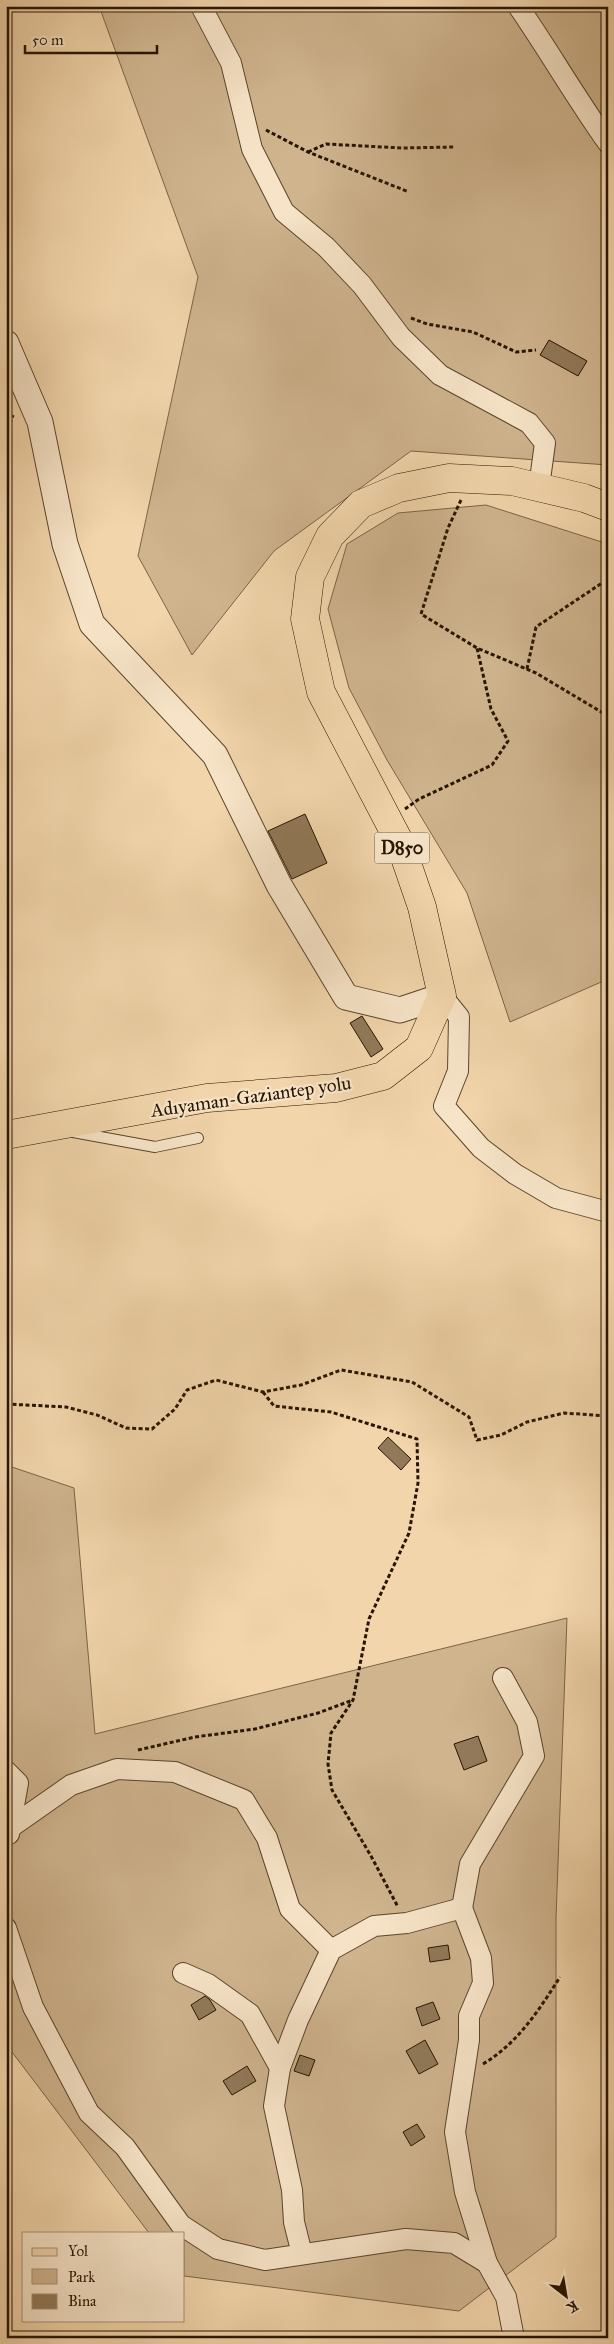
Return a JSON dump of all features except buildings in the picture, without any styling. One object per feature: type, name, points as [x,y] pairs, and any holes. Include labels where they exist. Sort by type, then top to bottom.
[{"type":"main road","name":"D850","points":[[442,996],[422,907],[400,843],[321,692],[305,619],[310,577],[330,536],[360,504],[399,488],[449,478],[512,481],[584,498],[608,507]]},
{"type":"main road","name":"Adıyaman-Gaziantep yolu","points":[[6,1136],[207,1098],[336,1088],[383,1076],[419,1048],[442,996]]},
{"type":"street","points":[[201,6],[232,62],[252,149],[284,212],[338,260],[362,285],[401,337],[440,375],[528,423],[545,442],[539,487]]},
{"type":"street","points":[[518,6],[547,47],[580,104],[608,143]]},
{"type":"street","points":[[6,343],[40,422],[65,544],[92,624],[215,756],[279,885],[346,997],[400,1010],[442,996],[459,1017],[458,1071],[444,1106],[481,1148],[515,1174],[556,1198],[608,1212]]},
{"type":"street","points":[[503,1678],[527,1722],[534,1756],[470,1864],[462,1908],[481,1958],[483,1983],[469,2016],[455,2132],[466,2192],[487,2263],[506,2298],[514,2338]]},
{"type":"street","points":[[9,1834],[71,1785],[117,1769],[175,1772],[244,1800],[267,1838],[290,1909],[331,1950]]},
{"type":"street","points":[[6,1771],[18,1783],[9,1834]]},
{"type":"street","points":[[302,2254],[294,2222],[292,2190],[274,2106],[280,2068],[298,2020],[331,1950],[374,1926],[407,1923],[462,1908]]},
{"type":"street","points":[[6,1928],[33,2007],[89,2113],[125,2147],[181,2225],[218,2249],[265,2260],[406,2239],[454,2244],[487,2263]]},
{"type":"street","points":[[183,1972],[208,1984],[250,2014],[280,2068]]},
{"type":"lane","points":[[48,1128],[155,1147],[198,1138]]},
{"type":"path","points":[[241,102],[267,131],[308,152],[408,192]]},
{"type":"path","points":[[308,152],[326,144],[402,148],[454,147]]},
{"type":"path","points":[[410,317],[427,324],[473,332],[516,352],[536,350]]},
{"type":"path","points":[[471,479],[448,528],[421,614],[477,648],[527,669],[608,716]]},
{"type":"path","points":[[527,669],[536,627],[608,579]]},
{"type":"path","points":[[389,821],[419,799],[492,765],[508,741],[491,709],[477,648]]},
{"type":"path","points":[[6,1404],[66,1407],[97,1415],[126,1428],[152,1429],[175,1409],[187,1390],[216,1380],[263,1392],[301,1385],[341,1370],[412,1382],[469,1417],[477,1440],[501,1435],[527,1422],[564,1413],[608,1416]]},
{"type":"path","points":[[263,1392],[274,1406],[331,1412],[417,1439],[418,1483],[408,1533],[369,1619],[353,1700],[331,1732],[328,1764],[332,1790],[372,1856],[407,1923]]},
{"type":"path","points":[[117,1769],[134,1751],[195,1736],[255,1729],[318,1713],[353,1700]]},
{"type":"path","points":[[463,2076],[501,2054],[536,2015],[560,1977]]},
{"type":"green space","points":[[99,6],[607,6],[608,465],[411,451],[274,551],[192,655],[138,556],[198,277]]},
{"type":"green space","points":[[486,505],[608,544],[608,979],[510,1022],[467,893],[387,760],[349,688],[328,609],[347,544],[398,513]]},
{"type":"green space","points":[[6,1465],[74,1488],[95,1734],[567,1618],[556,1918],[556,2237],[459,2311],[185,2276],[185,2232],[148,2232],[6,2044]]}]
